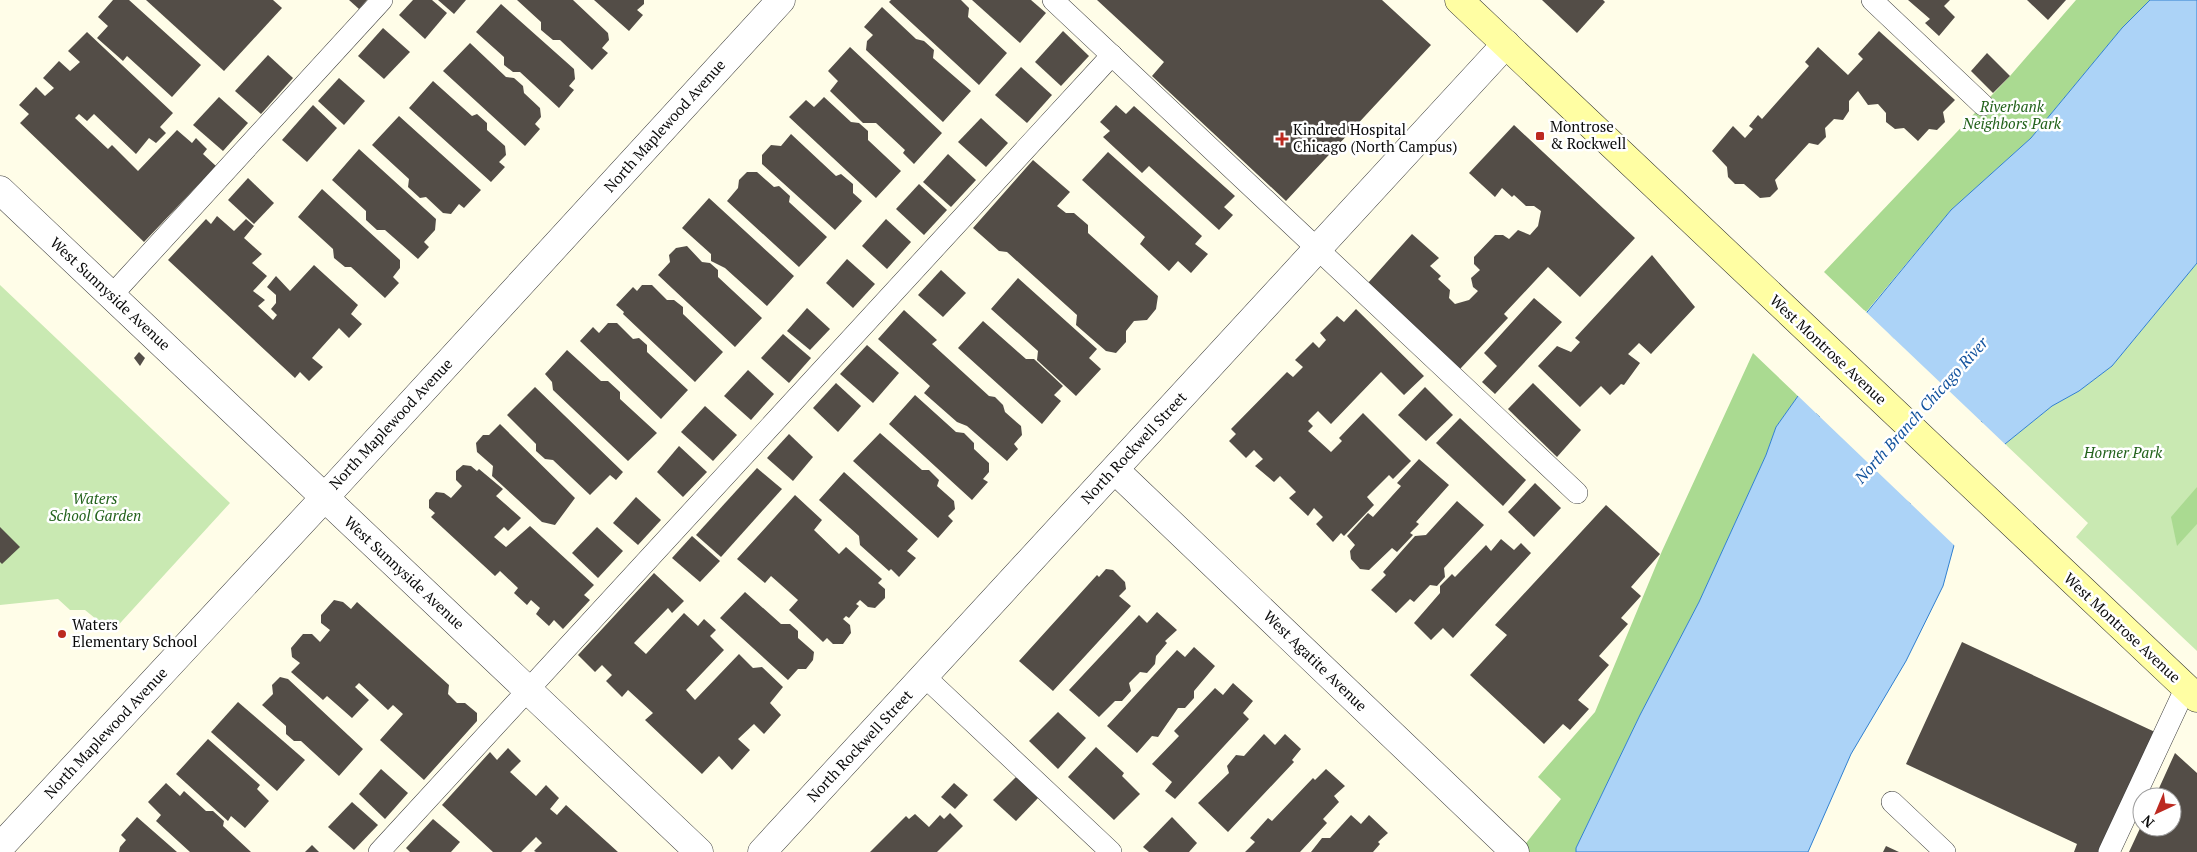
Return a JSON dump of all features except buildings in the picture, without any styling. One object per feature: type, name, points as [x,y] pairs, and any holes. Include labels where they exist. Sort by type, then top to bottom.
[{"type":"main road","name":"West Montrose Avenue","points":[[1459,0],[2191,693]]},
{"type":"street","name":"North Maplewood Avenue","points":[[0,847],[325,497],[781,0]]},
{"type":"street","name":"North Rockwell Street","points":[[762,852],[1506,44]]},
{"type":"street","name":"West Sunnyside Avenue","points":[[0,190],[699,852]]},
{"type":"street","name":"West Agatite Avenue","points":[[1115,470],[1515,852]]},
{"type":"lane","points":[[112,296],[382,0]]},
{"type":"lane","points":[[1053,0],[1577,493]]},
{"type":"lane","points":[[1872,0],[1982,105]]},
{"type":"lane","points":[[379,852],[1112,55]]},
{"type":"lane","points":[[924,676],[1111,852]]},
{"type":"lane","points":[[2109,852],[2191,693]]},
{"type":"lane","points":[[1892,802],[1945,852]]},
{"type":"green space","name":"Riverbank Neighbors Park","points":[[2076,0],[2150,0],[2122,28],[2031,138],[1951,210],[1866,312],[1824,272],[2010,76]]},
{"type":"green space","name":"Horner Park","points":[[2197,263],[2197,651],[2076,537],[2088,523],[2005,444],[2052,406],[2079,391],[2112,366]]},
{"type":"green space","name":"Waters School Garden","points":[[0,285],[230,503],[112,632],[85,610],[70,610],[58,599],[0,605]]},
{"type":"green space","points":[[1753,353],[1798,396],[1776,427],[1766,455],[1699,602],[1640,715],[1576,848],[1576,852],[1519,852],[1561,799],[1538,777],[1595,712],[1662,551]]},
{"type":"green space","points":[[2197,487],[2197,524],[2177,546],[2171,517]]},
{"type":"water","name":"North Branch Chicago River","points":[[2150,0],[2197,0],[2197,263],[2112,366],[2079,391],[2052,406],[2005,444],[1963,512],[1943,586],[1906,661],[1851,754],[1808,852],[1576,852],[1576,848],[1640,715],[1699,602],[1766,455],[1776,427],[1798,396],[1951,210],[2031,138],[2122,28]],"holes":[[[1889,335],[1894,339],[1820,417],[1816,413]],[[1981,421],[1984,426],[1911,504],[1908,500]]]},
{"type":"pier","points":[[1864,310],[2007,446],[1965,513],[1956,547],[1796,394]]},
{"type":"place","name":"Montrose & Rockwell","points":[[1540,136]]},
{"type":"place","name":"Kindred Hospital Chicago (North Campus)","points":[[1282,139]]},
{"type":"place","name":"Waters Elementary School","points":[[62,634]]}]
